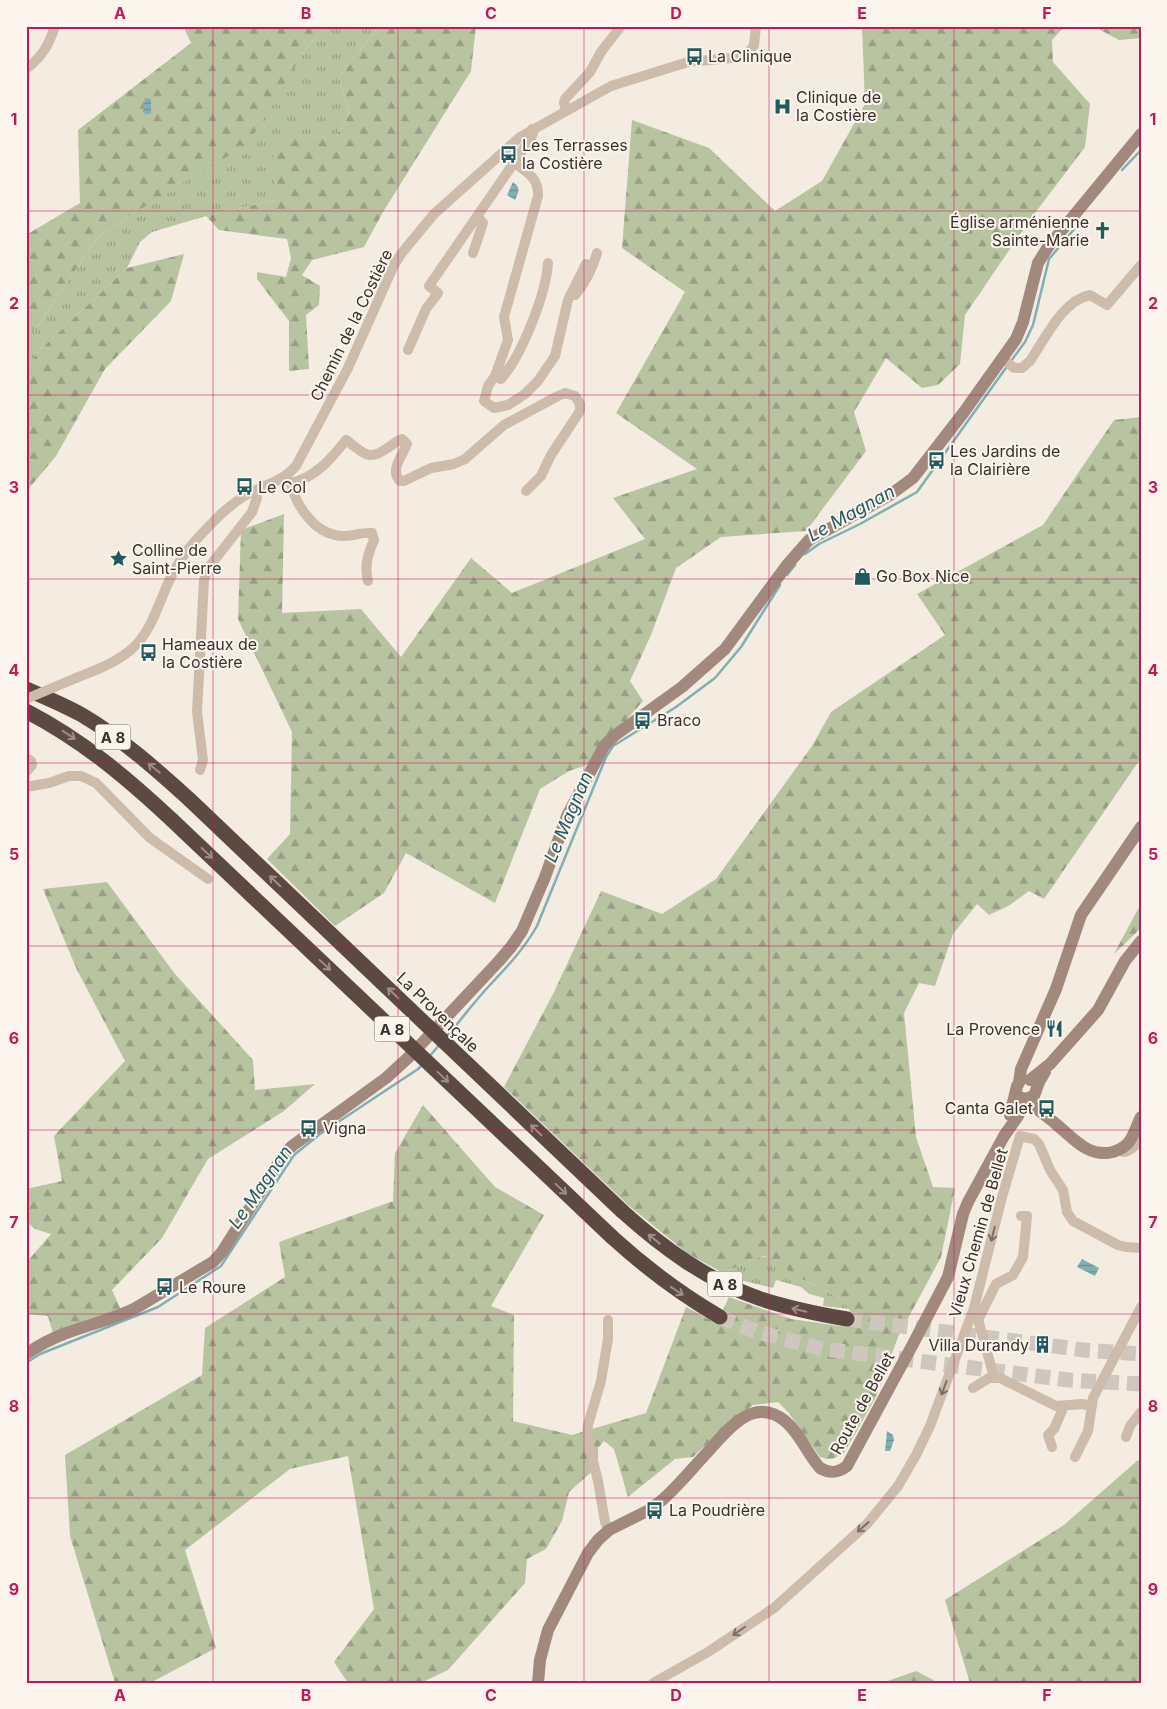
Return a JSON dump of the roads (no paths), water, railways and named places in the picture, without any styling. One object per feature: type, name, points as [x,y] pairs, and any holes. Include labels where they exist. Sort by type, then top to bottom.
[{"type":"highway","name":"La Provençale","points":[[26,689],[82,715],[103,729],[146,762],[190,800],[622,1212],[676,1255],[738,1290],[785,1306],[847,1319]]},
{"type":"highway","name":"A 8","points":[[26,711],[64,732],[116,770],[172,820],[612,1238],[662,1281],[720,1317]]},
{"type":"street","points":[[26,69],[39,59],[44,52],[55,26]]},
{"type":"street","points":[[566,110],[565,99],[590,72],[601,52],[621,26]]},
{"type":"street","name":"Chemin de la Costière","points":[[26,699],[112,663],[134,647],[148,628],[182,558],[206,529],[240,498],[279,481],[288,480],[344,376],[370,323],[394,265],[442,205],[505,149],[532,129],[606,88],[694,60],[742,57],[754,45],[756,26]]},
{"type":"street","points":[[408,350],[426,308],[438,293],[429,286],[532,136],[532,129]]},
{"type":"street","points":[[26,1354],[45,1342],[63,1334],[134,1309],[168,1291],[212,1262],[222,1252],[283,1156],[292,1146],[386,1078],[422,1043],[511,947],[522,931],[545,877],[567,816],[604,746],[614,736],[682,687],[724,649],[787,565],[809,540],[890,495],[913,478],[960,418],[1007,363],[1020,331],[1038,264],[1048,247],[1141,134]]},
{"type":"street","points":[[514,163],[533,177],[538,188],[538,196],[504,316],[508,340],[496,376],[488,386],[484,401],[494,408],[508,406],[525,394],[538,381],[554,356],[568,300],[586,264]]},
{"type":"street","points":[[473,253],[483,223],[478,217]]},
{"type":"street","points":[[568,300],[584,284],[592,270],[597,253]]},
{"type":"street","points":[[496,376],[502,379],[508,371],[528,331],[547,277],[548,263]]},
{"type":"street","points":[[1007,363],[1022,368],[1030,361],[1068,306],[1082,296],[1090,295],[1107,306],[1141,265]]},
{"type":"street","points":[[368,581],[366,572],[367,556],[374,540],[372,533],[366,532],[345,536],[331,534],[318,526],[303,512],[288,480],[303,479],[320,468],[333,457],[346,440],[367,454],[373,455],[402,438],[407,444],[396,471],[400,481],[404,481],[431,468],[454,464],[465,459],[504,425],[565,393],[575,396],[580,404],[580,411],[550,456],[541,476],[526,491]]},
{"type":"street","points":[[200,770],[203,760],[197,712],[204,580],[209,567],[252,512],[257,498],[255,490]]},
{"type":"street","points":[[26,758],[31,761],[32,765],[26,772]]},
{"type":"street","points":[[26,786],[48,783],[69,776],[81,776],[96,783],[150,838],[208,879]]},
{"type":"street","points":[[1141,827],[1081,915],[1056,989],[1021,1068],[1036,1110],[1088,1150],[1102,1153],[1119,1150],[1124,1152],[1136,1146],[1141,1137]]},
{"type":"street","points":[[1004,1136],[1027,1089],[1098,1010],[1125,961],[1141,941]]},
{"type":"street","points":[[1004,1136],[1015,1120],[1027,1089]]},
{"type":"street","points":[[1027,1089],[1055,1123]]},
{"type":"street","points":[[1015,1120],[1024,1112],[1036,1110]]},
{"type":"street","points":[[1119,1150],[1129,1142],[1141,1117]]},
{"type":"street","points":[[1015,1120],[1020,1136],[1035,1138],[1039,1144],[1050,1170],[1060,1183],[1067,1212],[1073,1221],[1118,1245],[1141,1248]]},
{"type":"street","name":"Route de Bellet","points":[[538,1683],[540,1660],[548,1630],[588,1553],[609,1530],[649,1510],[661,1501],[735,1423],[754,1413],[773,1414],[794,1430],[816,1464],[826,1471],[838,1471],[847,1466],[948,1277],[963,1214],[1004,1136]]},
{"type":"street","name":"Vieux Chemin de Bellet","points":[[653,1683],[717,1647],[774,1608],[867,1524],[898,1486],[930,1426],[974,1308],[1002,1197],[1020,1136]]},
{"type":"street","points":[[994,1377],[979,1318],[994,1287],[1012,1275],[1023,1257],[1027,1216],[1021,1216]]},
{"type":"street","points":[[1075,1457],[1090,1426],[1094,1398],[1141,1307]]},
{"type":"street","points":[[608,1320],[608,1339],[603,1374],[586,1437],[598,1481],[605,1522],[609,1530]]},
{"type":"street","points":[[973,1388],[994,1377],[1000,1378],[1056,1406],[1082,1404],[1092,1406]]},
{"type":"street","points":[[1052,1447],[1048,1435],[1054,1429],[1064,1406]]},
{"type":"street","points":[[1126,1437],[1130,1426],[1141,1412]]},
{"type":"water","points":[[145,98],[151,99],[151,113],[145,115],[143,112]]},
{"type":"water","points":[[513,182],[518,190],[515,200],[507,195]]},
{"type":"water","points":[[1082,1259],[1099,1268],[1095,1276],[1077,1267]]},
{"type":"water","points":[[887,1431],[893,1435],[894,1440],[890,1451],[885,1451]]},
{"type":"waterway","name":"Le Magnan","points":[[1122,170],[1141,150]]},
{"type":"waterway","name":"Le Magnan","points":[[1011,361],[1025,342],[1033,325],[1049,259],[1076,227]]},
{"type":"waterway","name":"Le Magnan","points":[[805,554],[819,544],[860,524],[917,492],[1008,365]]},
{"type":"waterway","name":"Le Magnan","points":[[787,575],[795,565]]},
{"type":"waterway","name":"Le Magnan","points":[[447,1036],[478,998],[515,958],[537,926],[606,757],[613,746],[676,707],[715,678],[741,647],[780,585]]},
{"type":"waterway","name":"Le Magnan","points":[[429,1057],[440,1044]]},
{"type":"waterway","name":"Le Magnan","points":[[26,1363],[40,1354],[158,1307],[221,1266],[294,1155],[320,1134],[422,1065]]},
{"type":"tunnel","points":[[720,1317],[758,1332],[823,1349],[1068,1380],[1141,1384]]},
{"type":"tunnel","points":[[847,1319],[1084,1350],[1141,1354]]},
{"type":"place","name":"La Clinique","points":[[694,56]]},
{"type":"place","name":"Clinique de la Costière","points":[[782,106]]},
{"type":"place","name":"Les Terrasses la Costière","points":[[508,154]]},
{"type":"place","name":"Église arménienne Sainte-Marie","points":[[1103,231]]},
{"type":"place","name":"Les Jardins de la Clairière","points":[[936,460]]},
{"type":"place","name":"Le Col","points":[[244,487]]},
{"type":"place","name":"Colline de Saint-Pierre","points":[[118,559]]},
{"type":"place","name":"Go Box Nice","points":[[862,576]]},
{"type":"place","name":"Hameaux de la Costière","points":[[148,653]]},
{"type":"place","name":"Braco","points":[[643,720]]},
{"type":"place","name":"La Provence","points":[[1054,1029]]},
{"type":"place","name":"Canta Galet","points":[[1047,1108]]},
{"type":"place","name":"Vigna","points":[[309,1128]]},
{"type":"place","name":"Le Roure","points":[[165,1287]]},
{"type":"place","name":"Villa Durandy","points":[[1043,1345]]},
{"type":"place","name":"La Poudrière","points":[[655,1510]]}]
